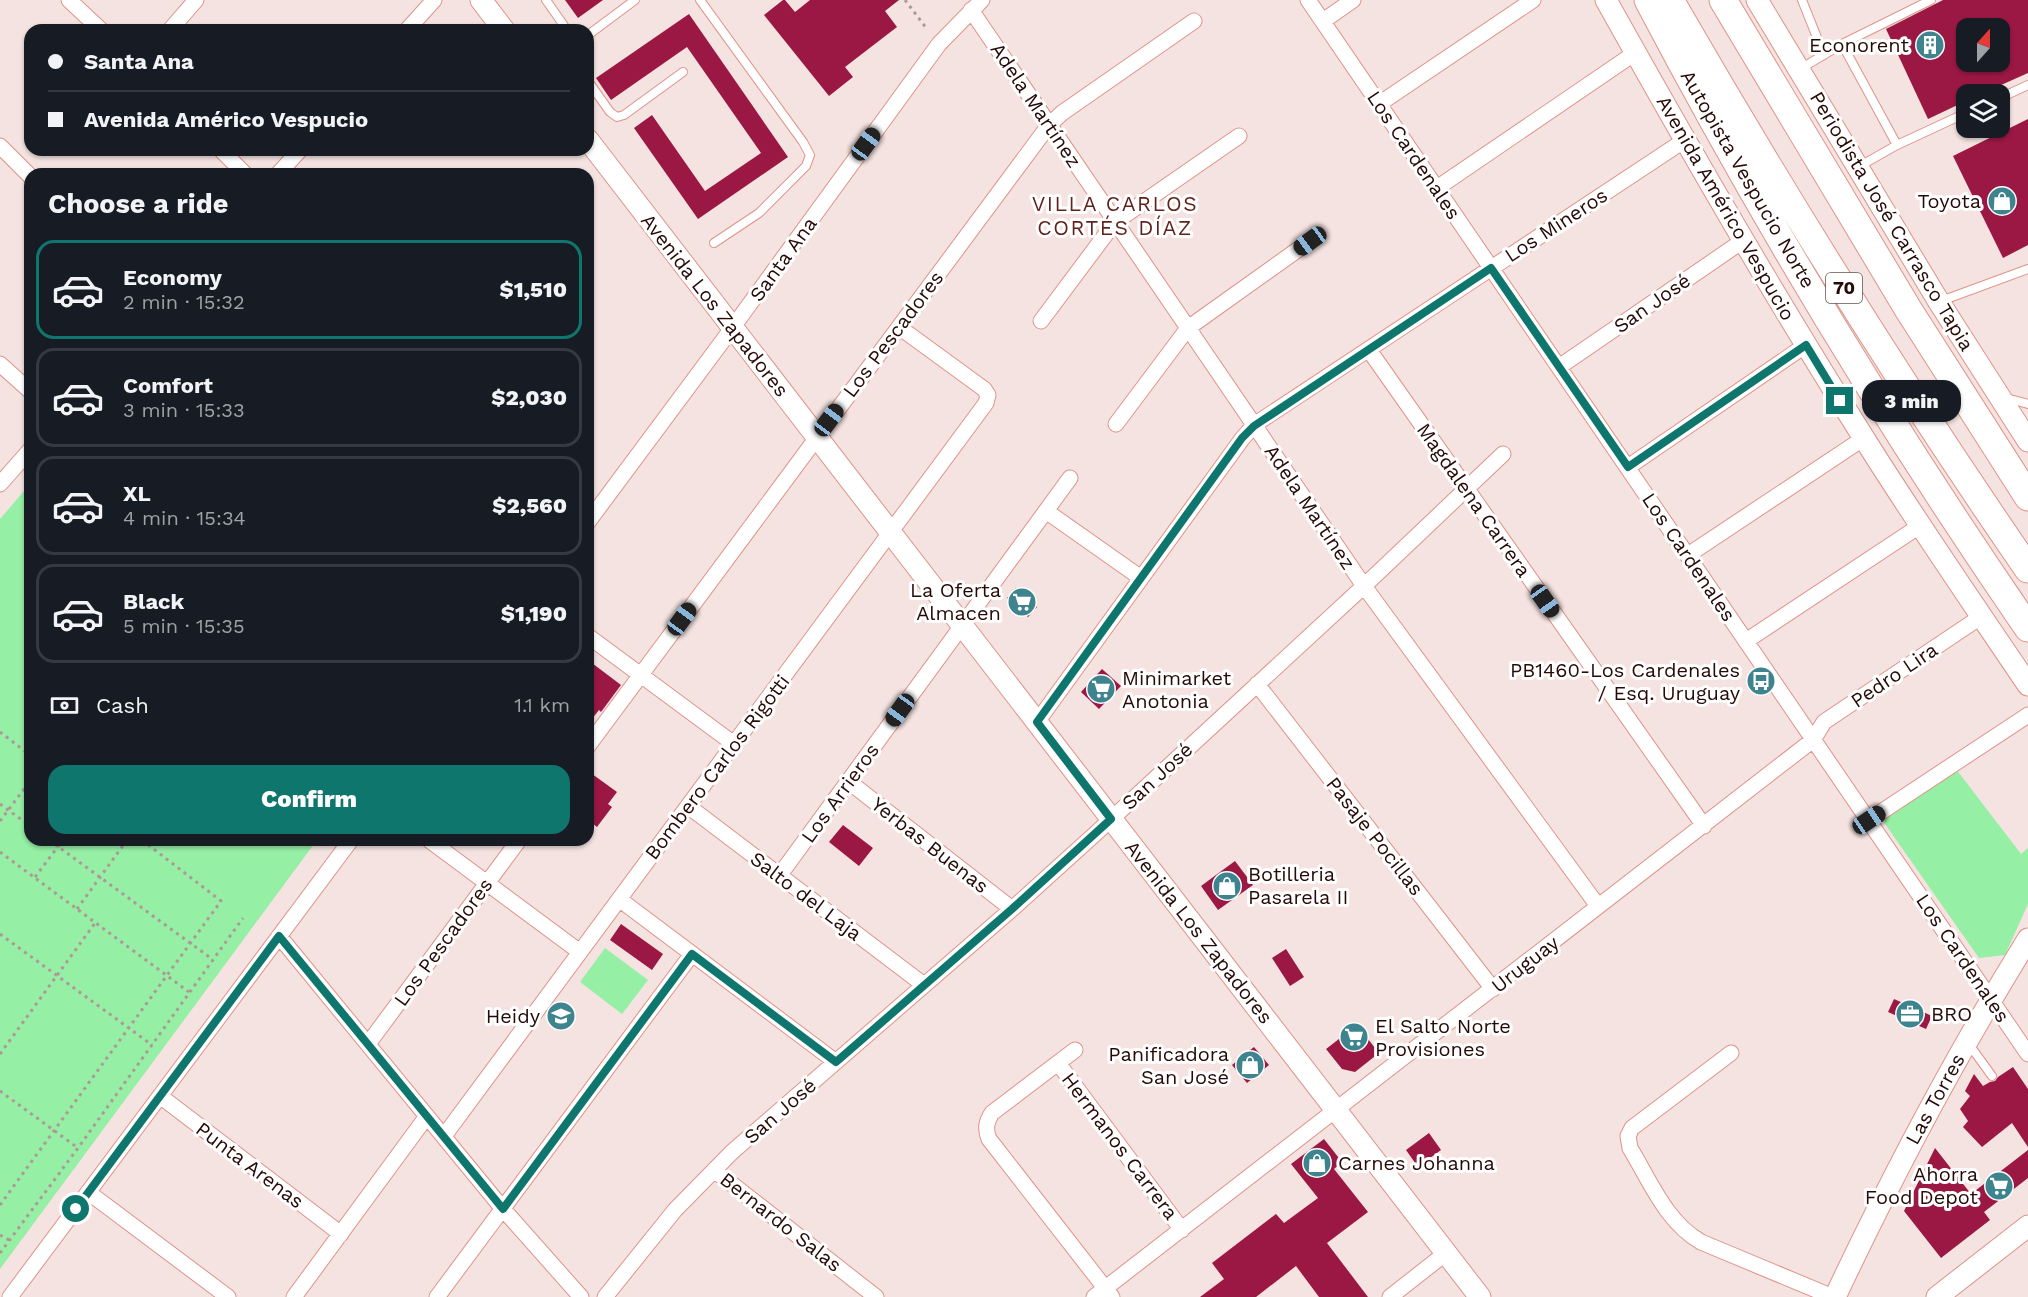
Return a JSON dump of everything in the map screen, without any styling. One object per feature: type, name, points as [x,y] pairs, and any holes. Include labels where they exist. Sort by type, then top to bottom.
[{"type":"highway","name":"Autopista Vespucio Norte","points":[[1648,0],[1732,155],[1806,282],[1868,384],[1987,569],[2028,628]]},
{"type":"highway","name":"70","points":[[1670,0],[1832,270],[1952,459],[2028,569]]},
{"type":"highway","name":"70","points":[[1723,0],[1920,327],[2028,497]]},
{"type":"main road","points":[[481,0],[499,24]]},
{"type":"main road","name":"Avenida Américo Vespucio","points":[[1606,0],[1685,140],[1806,345],[1864,438],[2028,685]]},
{"type":"main road","name":"Periodista José Carrasco Tapia","points":[[1757,0],[1939,302],[2028,441]]},
{"type":"main road","name":"Avenida Los Zapadores","points":[[594,148],[1480,1297]]},
{"type":"main road","name":"Las Torres","points":[[1834,1297],[1900,1164],[1966,1041],[2028,939]]},
{"type":"main road","points":[[1937,1297],[2028,1226]]},
{"type":"street","points":[[69,0],[95,24]]},
{"type":"street","points":[[175,24],[196,0]]},
{"type":"street","points":[[412,24],[434,0]]},
{"type":"street","name":"Los Cardenales","points":[[1308,0],[2028,1054]]},
{"type":"street","points":[[1323,21],[1353,0]]},
{"type":"street","points":[[1379,104],[1533,0]]},
{"type":"street","name":"Adela Martínez","points":[[976,5],[1049,125],[1364,586],[1598,906]]},
{"type":"street","name":"Santa Ana","points":[[594,514],[939,44],[976,5]]},
{"type":"street","name":"Los Pescadores","points":[[594,738],[1049,125],[1062,113],[1194,21]]},
{"type":"street","points":[[1437,188],[1635,53]]},
{"type":"street","points":[[1041,321],[1115,222],[1239,136]]},
{"type":"street","name":"Los Mineros","points":[[1037,722],[1242,438],[1254,426],[1685,140]]},
{"type":"street","points":[[0,146],[24,170]]},
{"type":"street","points":[[227,156],[239,168]]},
{"type":"street","points":[[284,168],[294,156]]},
{"type":"street","name":"San José","points":[[1559,367],[1744,240]]},
{"type":"street","points":[[1116,424],[1188,328],[1310,241]]},
{"type":"street","name":"Bombero Carlos Rigotti","points":[[444,1136],[986,403],[988,395],[984,388],[899,327]]},
{"type":"street","points":[[1628,467],[1806,345]]},
{"type":"street","name":"Magdalena Carrera","points":[[1369,350],[1704,826]]},
{"type":"street","points":[[0,364],[24,386]]},
{"type":"street","points":[[1688,555],[1864,438]]},
{"type":"street","name":"San José","points":[[605,1297],[675,1210],[714,1170],[1012,909],[1364,586],[1503,454]]},
{"type":"street","points":[[0,484],[24,457]]},
{"type":"street","name":"Los Arrieros","points":[[779,876],[1070,478]]},
{"type":"street","points":[[1046,511],[1141,578]]},
{"type":"street","points":[[1746,641],[1921,525]]},
{"type":"street","name":"Pedro Lira","points":[[1813,740],[1824,722],[1982,616]]},
{"type":"street","points":[[594,640],[734,744]]},
{"type":"street","name":"Pasaje Pocillas","points":[[1257,684],[1493,989]]},
{"type":"street","points":[[1869,820],[2028,715]]},
{"type":"street","name":"Uruguay","points":[[1104,1294],[1182,1230],[1813,740]]},
{"type":"street","name":"Yerbas Buenas","points":[[848,782],[1012,909]]},
{"type":"street","name":"Salto del Laja","points":[[688,806],[924,985]]},
{"type":"street","points":[[13,1296],[346,846]]},
{"type":"street","points":[[437,846],[580,952]]},
{"type":"street","name":"Los Pescadores","points":[[368,1044],[515,846]]},
{"type":"street","points":[[619,900],[836,1062]]},
{"type":"street","points":[[279,936],[503,1209],[580,1297]]},
{"type":"street","points":[[437,1297],[692,954]]},
{"type":"street","name":"Hermanos Carrera","points":[[1076,1050],[992,1113],[986,1124],[986,1132],[1104,1294]]},
{"type":"street","points":[[1731,1053],[1632,1128],[1628,1136],[1630,1148],[1670,1215],[1687,1233],[1701,1242],[1834,1297]]},
{"type":"street","name":"Hermanos Carrera","points":[[1058,1063],[1182,1230]]},
{"type":"street","name":"Punta Arenas","points":[[160,1096],[341,1234]]},
{"type":"street","points":[[294,1297],[427,1116]]},
{"type":"street","name":"Bernardo Salas","points":[[714,1170],[876,1297]]},
{"type":"street","points":[[88,1192],[228,1297]]},
{"type":"street","points":[[1390,1297],[1446,1253]]},
{"type":"lane","points":[[546,0],[563,24]]},
{"type":"lane","points":[[594,31],[635,0]]},
{"type":"lane","points":[[700,0],[810,154],[806,166],[759,213],[714,243]]},
{"type":"lane","points":[[1802,0],[1824,55]]},
{"type":"lane","points":[[1800,69],[1917,3],[1931,0]]},
{"type":"lane","points":[[1842,44],[1897,145]]},
{"type":"lane","points":[[594,89],[610,112],[617,117],[624,115],[683,72]]},
{"type":"lane","points":[[2010,93],[2028,85]]},
{"type":"lane","points":[[1858,166],[1956,118]]},
{"type":"lane","points":[[1939,302],[2028,269]]},
{"type":"lane","points":[[2000,397],[2028,404]]},
{"type":"lane","points":[[1966,1041],[1992,1076]]},
{"type":"path","points":[[905,0],[927,29]]},
{"type":"path","points":[[0,732],[24,750]]},
{"type":"path","points":[[0,821],[24,789]]},
{"type":"path","points":[[0,804],[24,822]]},
{"type":"path","points":[[35,878],[58,846],[212,959]]},
{"type":"path","points":[[77,909],[123,846]]},
{"type":"path","points":[[0,1205],[221,901],[150,846]]},
{"type":"path","points":[[0,852],[189,992]]},
{"type":"path","points":[[0,1253],[243,918]]},
{"type":"path","points":[[0,1054],[95,923]]},
{"type":"path","points":[[0,934],[152,1044]]},
{"type":"path","points":[[0,1090],[78,1148]]},
{"type":"path","points":[[0,1234],[9,1240]]},
{"type":"green space","points":[[24,491],[24,846],[313,846],[0,1269],[0,519]]},
{"type":"green space","points":[[1956,769],[2021,854],[2028,848],[2028,904],[2005,955],[1979,958],[1883,821]]},
{"type":"green space","points":[[605,948],[648,980],[622,1014],[580,982]]},
{"type":"building","points":[[565,0],[603,0],[578,18]]},
{"type":"building","points":[[783,0],[795,12],[810,0],[899,0],[885,11],[897,27],[845,67],[853,77],[829,96],[764,15]]},
{"type":"building","name":"Econorent","points":[[1943,0],[2028,0],[2028,73],[2003,84],[1956,84],[1956,106],[1928,119],[1886,29]]},
{"type":"building","points":[[689,14],[788,157],[698,219],[634,128],[652,115],[705,191],[761,153],[687,47],[611,100],[596,78]]},
{"type":"building","name":"Toyota","points":[[2028,119],[2028,245],[2003,258],[1953,156],[1989,138],[2010,138],[2010,128]]},
{"type":"building","name":"La Oferta Almacen","points":[[1016,588],[1037,607],[1028,617],[1007,598]]},
{"type":"building","points":[[594,665],[621,685],[601,712],[599,710],[594,716]]},
{"type":"building","name":"Minimarket Anotonia","points":[[1102,669],[1121,686],[1099,709],[1081,692]]},
{"type":"building","points":[[594,775],[617,792],[608,804],[612,807],[597,827],[594,825]]},
{"type":"building","points":[[843,825],[873,848],[859,866],[829,842]]},
{"type":"building","name":"Botilleria Pasarela II","points":[[1235,861],[1253,885],[1218,910],[1201,886]]},
{"type":"building","points":[[621,924],[663,954],[652,970],[610,940]]},
{"type":"building","points":[[1286,949],[1304,977],[1290,986],[1272,958]]},
{"type":"building","name":"BRO","points":[[1894,999],[1932,1016],[1926,1029],[1888,1012]]},
{"type":"building","name":"El Salto Norte Provisiones","points":[[1357,1025],[1379,1053],[1355,1072],[1342,1069],[1326,1049]]},
{"type":"building","name":"Panificadora San José","points":[[1254,1047],[1269,1065],[1247,1083],[1232,1065]]},
{"type":"building","points":[[2013,1067],[2028,1089],[2028,1147],[2012,1123],[1982,1147],[1963,1127],[1968,1121],[1960,1109],[1970,1096],[1965,1091],[1974,1074],[1983,1086],[1995,1081]]},
{"type":"building","points":[[1429,1133],[1441,1150],[1418,1167],[1406,1150]]},
{"type":"building","points":[[1324,1139],[1342,1162],[1334,1169],[1368,1212],[1327,1243],[1368,1297],[1319,1297],[1296,1266],[1256,1297],[1200,1297],[1224,1279],[1212,1263],[1276,1214],[1284,1223],[1318,1198],[1291,1164]]},
{"type":"building","points":[[1935,1148],[1971,1194],[2028,1150],[2028,1178],[1984,1212],[1990,1220],[1941,1258],[1904,1211]]},
{"type":"place","name":"Econorent","points":[[1930,45]]},
{"type":"place","name":"Toyota","points":[[2002,201]]},
{"type":"place","name":"La Oferta Almacen","points":[[1022,602]]},
{"type":"place","name":"PB1460-Los Cardenales / Esq. Uruguay","points":[[1761,681]]},
{"type":"place","name":"Minimarket Anotonia","points":[[1101,689]]},
{"type":"place","name":"Botilleria Pasarela II","points":[[1227,886]]},
{"type":"place","name":"BRO","points":[[1910,1014]]},
{"type":"place","name":"Heidy","points":[[561,1016]]},
{"type":"place","name":"El Salto Norte Provisiones","points":[[1354,1037]]},
{"type":"place","name":"Panificadora San José","points":[[1250,1065]]},
{"type":"place","name":"Carnes Johanna","points":[[1317,1163]]},
{"type":"place","name":"Ahorra Food Depot","points":[[1999,1186]]},
{"type":"district","name":"VILLA CARLOS CORTÉS DÍAZ","points":[[1115,216]]},
{"type":"route","points":[[76,1209],[279,936],[503,1209],[692,954],[836,1062],[1012,909],[1111,819],[1037,722],[1242,438],[1254,426],[1491,268],[1628,467],[1806,345],[1840,401]]}]
